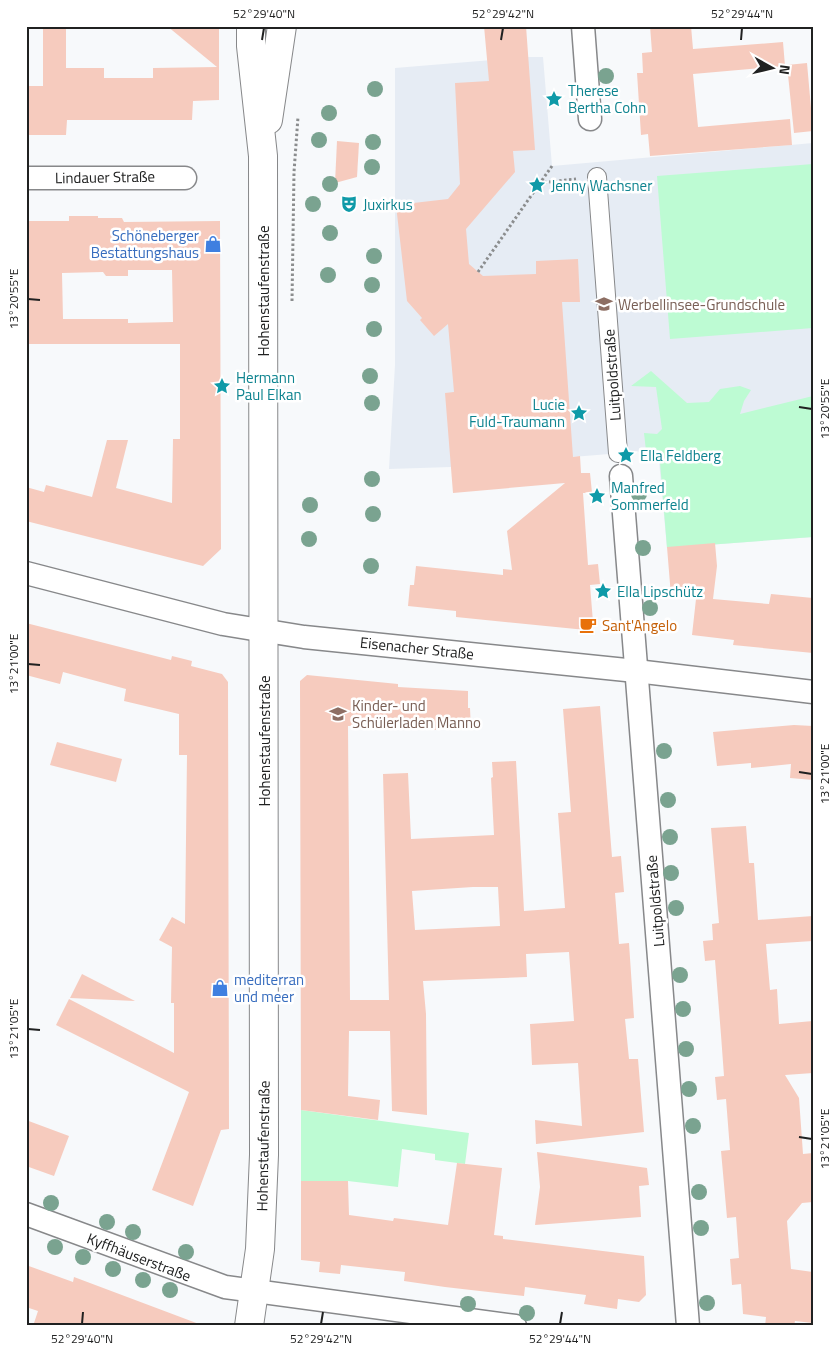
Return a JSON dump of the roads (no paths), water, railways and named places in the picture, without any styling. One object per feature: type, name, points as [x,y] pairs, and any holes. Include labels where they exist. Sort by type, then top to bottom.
[{"type":"main road","name":"Hohenstaufenstraße","points":[[249,1326],[260,1249],[264,1155],[263,156],[251,46],[251,26]]},
{"type":"main road","name":"Hohenstaufenstraße","points":[[263,156],[282,26]]},
{"type":"street","points":[[583,26],[590,119]]},
{"type":"street","name":"Lindauer Straße","points":[[26,178],[185,178]]},
{"type":"street","name":"Luitpoldstraße","points":[[598,178],[618,453]]},
{"type":"street","name":"Luitpoldstraße","points":[[621,476],[688,1326]]},
{"type":"street","name":"Eisenacher Straße","points":[[26,573],[223,624],[263,631],[813,692]]},
{"type":"street","name":"Kyffhäuserstraße","points":[[26,1214],[209,1283],[254,1292],[515,1326]]},
{"type":"place","name":"Therese Bertha Cohn","points":[[554,99]]},
{"type":"place","name":"Jenny Wachsner","points":[[537,185]]},
{"type":"place","name":"Juxirkus","points":[[349,204]]},
{"type":"place","name":"Schöneberger Bestattungshaus","points":[[213,244]]},
{"type":"place","name":"Werbellinsee-Grundschule","points":[[604,304]]},
{"type":"place","name":"Hermann Paul Elkan","points":[[222,386]]},
{"type":"place","name":"Lucie Fuld-Traumann","points":[[579,413]]},
{"type":"place","name":"Ella Feldberg","points":[[626,455]]},
{"type":"place","name":"Manfred Sommerfeld","points":[[597,496]]},
{"type":"place","name":"Ella Lipschütz","points":[[603,591]]},
{"type":"place","name":"Sant'Angelo","points":[[588,625]]},
{"type":"place","name":"Kinder- und Schülerladen Manno","points":[[338,714]]},
{"type":"place","name":"mediterran und meer","points":[[220,988]]}]
